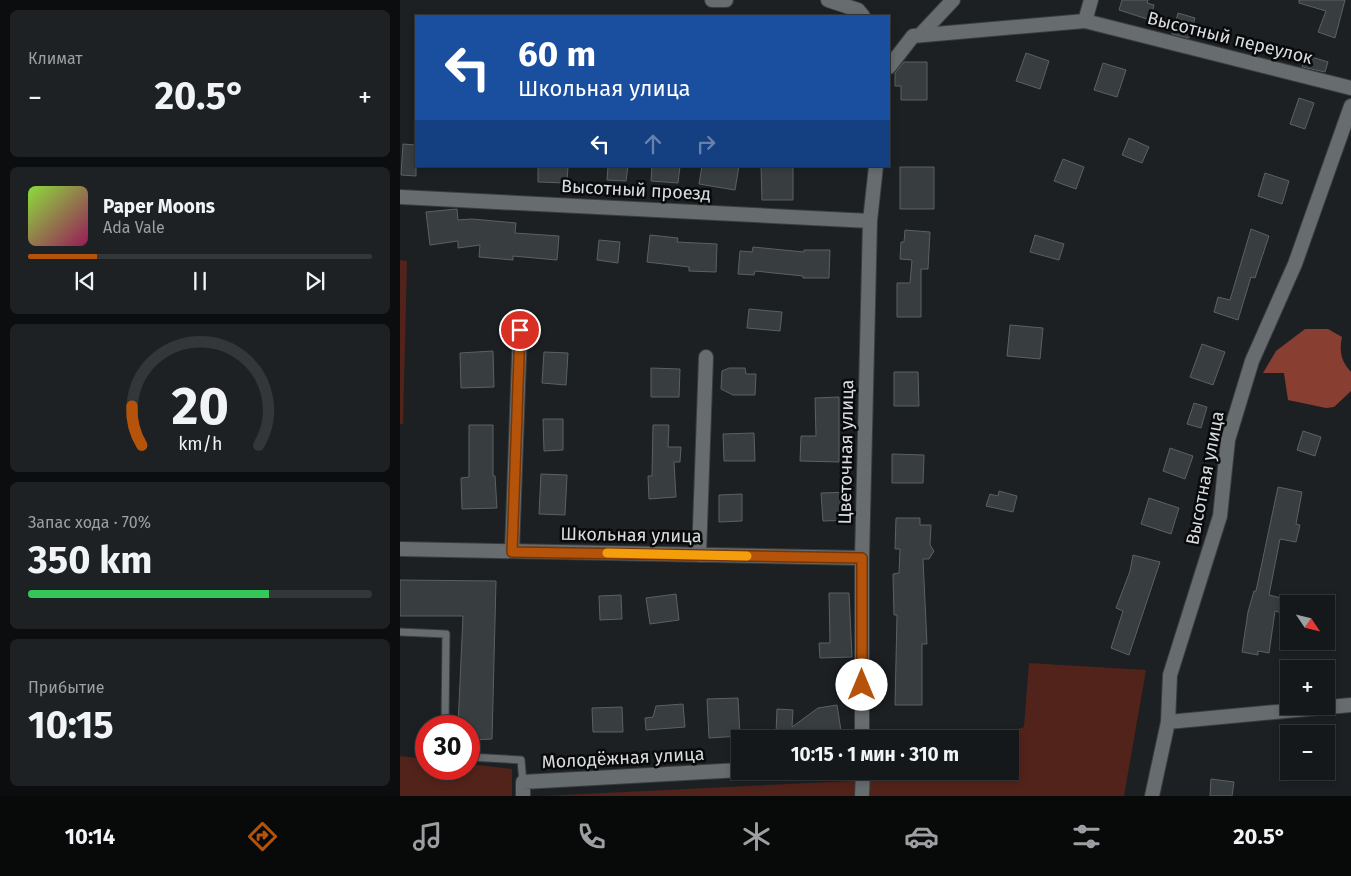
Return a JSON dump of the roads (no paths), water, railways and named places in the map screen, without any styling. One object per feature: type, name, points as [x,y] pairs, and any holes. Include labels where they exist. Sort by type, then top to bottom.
[{"type":"street","points":[[712,0],[726,0]]},
{"type":"street","points":[[828,0],[858,10],[862,15]]},
{"type":"street","points":[[890,66],[913,36],[920,35],[953,0]]},
{"type":"street","points":[[1085,21],[1091,0]]},
{"type":"street","name":"Высотный переулок","points":[[920,35],[1085,21],[1351,88]]},
{"type":"street","name":"Высотная улица","points":[[1152,796],[1168,722],[1170,676],[1220,516],[1228,440],[1252,362],[1295,264],[1351,106]]},
{"type":"street","name":"Цветочная улица","points":[[862,730],[862,558],[870,221],[876,167]]},
{"type":"street","name":"Высотный проезд","points":[[400,197],[870,221]]},
{"type":"street","points":[[512,552],[520,330]]},
{"type":"street","points":[[699,555],[706,357]]},
{"type":"street","name":"Школьная улица","points":[[400,549],[862,558]]},
{"type":"street","points":[[1168,722],[1351,705]]},
{"type":"street","name":"Молодёжная улица","points":[[523,789],[731,771]]},
{"type":"street","points":[[862,780],[862,796]]},
{"type":"lane","points":[[400,632],[446,634],[445,715]]},
{"type":"lane","points":[[480,758],[521,760],[523,789]]}]
